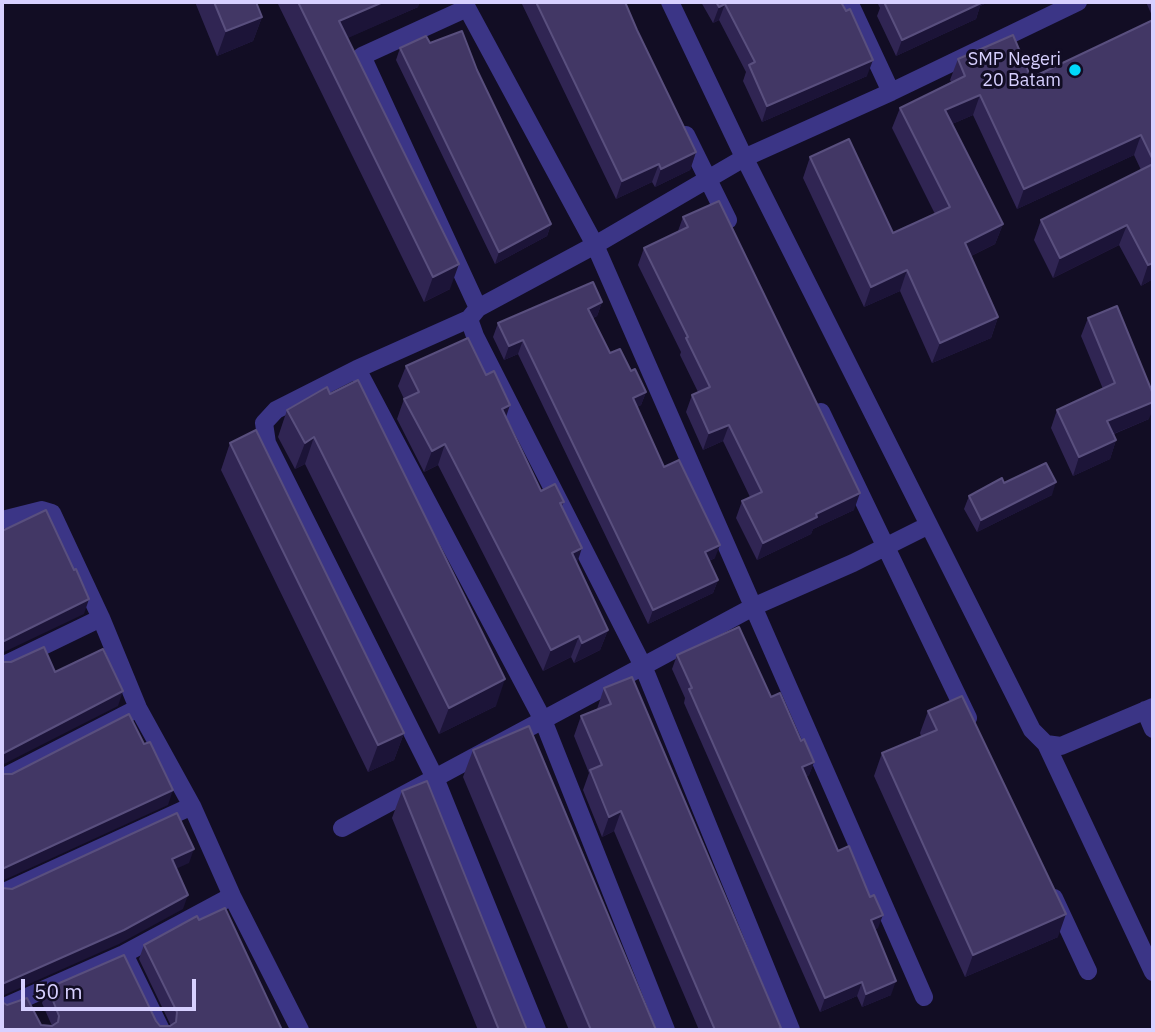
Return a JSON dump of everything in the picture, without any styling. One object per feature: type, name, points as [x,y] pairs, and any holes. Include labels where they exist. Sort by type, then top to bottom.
[{"type":"street","points":[[670,2],[744,158],[1032,730],[1046,744],[1153,972]]},
{"type":"street","points":[[849,2],[891,92]]},
{"type":"street","points":[[537,1030],[435,778],[267,443],[264,422],[276,410],[473,314],[744,158],[891,92],[1078,2]]},
{"type":"street","points":[[791,1030],[643,666],[475,335],[473,314],[362,56],[467,8],[595,245],[924,997]]},
{"type":"street","points":[[679,120],[737,240]]},
{"type":"street","points":[[357,369],[543,720],[666,1030]]},
{"type":"street","points":[[815,399],[975,733]]},
{"type":"street","points":[[3,517],[42,509],[52,513],[101,618],[138,708],[192,806],[232,896],[300,1030]]},
{"type":"street","points":[[342,828],[754,606],[929,525]]},
{"type":"street","points":[[2,666],[101,618]]},
{"type":"street","points":[[2,778],[138,708]]},
{"type":"street","points":[[1046,744],[1061,746],[1149,708],[1153,729]]},
{"type":"street","points":[[2,893],[192,806]]},
{"type":"street","points":[[1047,883],[1088,971]]},
{"type":"street","points":[[2,1008],[29,1003],[232,896]]},
{"type":"street","points":[[124,954],[161,1030]]},
{"type":"building","points":[[214,2],[256,2],[262,17],[226,31]]},
{"type":"building","points":[[298,2],[383,2],[339,21],[459,264],[433,277]]},
{"type":"building","points":[[536,2],[625,2],[696,152],[661,169],[659,164],[622,181]]},
{"type":"building","points":[[716,2],[841,2],[846,11],[850,9],[873,60],[767,106],[749,65],[755,62],[725,4],[719,7]]},
{"type":"building","points":[[884,2],[981,2],[981,3],[902,40]]},
{"type":"building","points":[[1153,20],[1153,160],[1141,135],[1024,189],[980,95],[945,110],[1003,224],[965,243],[998,317],[940,343],[907,270],[871,287],[810,157],[849,139],[893,233],[950,207],[900,108],[965,76],[958,59],[1013,35],[1031,78]]},
{"type":"building","points":[[462,31],[477,70],[551,224],[499,252],[400,48],[426,36],[430,43]]},
{"type":"building","points":[[1153,164],[1153,263],[1148,265],[1127,225],[1060,258],[1041,220]]},
{"type":"building","points":[[719,201],[860,493],[763,543],[742,501],[762,492],[729,425],[709,433],[692,395],[710,387],[644,248],[688,227],[683,217]]},
{"type":"building","points":[[593,282],[602,302],[588,309],[610,353],[620,349],[631,371],[635,369],[646,392],[633,398],[664,467],[679,460],[720,545],[705,552],[718,580],[653,610],[523,340],[509,346],[498,323]]},
{"type":"building","points":[[1117,306],[1153,394],[1153,402],[1107,421],[1116,440],[1079,457],[1057,410],[1115,383],[1088,318]]},
{"type":"building","points":[[468,338],[486,375],[494,371],[510,405],[502,409],[541,491],[555,484],[564,502],[560,503],[582,548],[572,553],[608,630],[582,643],[579,636],[551,650],[445,444],[432,451],[404,399],[419,392],[406,366]]},
{"type":"building","points":[[358,380],[505,679],[449,708],[314,437],[305,443],[287,410],[327,387],[330,394]]},
{"type":"building","points":[[256,430],[404,733],[378,745],[230,443]]},
{"type":"building","points":[[1046,463],[1056,482],[981,520],[969,496],[1002,478],[1004,483]]},
{"type":"building","points":[[46,510],[89,599],[2,642],[2,531]]},
{"type":"building","points":[[739,627],[771,697],[780,693],[801,741],[804,739],[814,762],[802,767],[838,851],[849,846],[870,897],[874,895],[883,915],[871,920],[896,981],[866,994],[862,982],[825,998],[689,689],[692,688],[677,655]]},
{"type":"building","points":[[44,647],[55,672],[103,649],[123,691],[2,754],[2,662],[11,662]]},
{"type":"building","points":[[632,677],[781,1028],[715,1030],[621,811],[609,817],[590,770],[602,765],[581,716],[611,704],[604,688]]},
{"type":"building","points":[[962,696],[1066,914],[973,955],[882,753],[937,730],[928,711]]},
{"type":"building","points":[[129,714],[144,744],[150,742],[173,790],[2,869],[2,774],[12,774]]},
{"type":"building","points":[[529,726],[656,1030],[591,1030],[473,750]]},
{"type":"building","points":[[427,781],[527,1030],[499,1030],[402,791]]},
{"type":"building","points":[[177,813],[194,849],[172,859],[188,895],[124,930],[2,984],[2,888],[12,889]]},
{"type":"building","points":[[225,908],[282,1030],[2,1030],[2,1002],[7,1005],[27,998],[41,1025],[52,1026],[58,1022],[59,1016],[48,988],[124,955],[156,1021],[160,1026],[170,1026],[176,1022],[177,1012],[144,945],[197,916],[199,920]]},
{"type":"place","name":"SMP Negeri 20 Batam","points":[[1075,70]]}]
